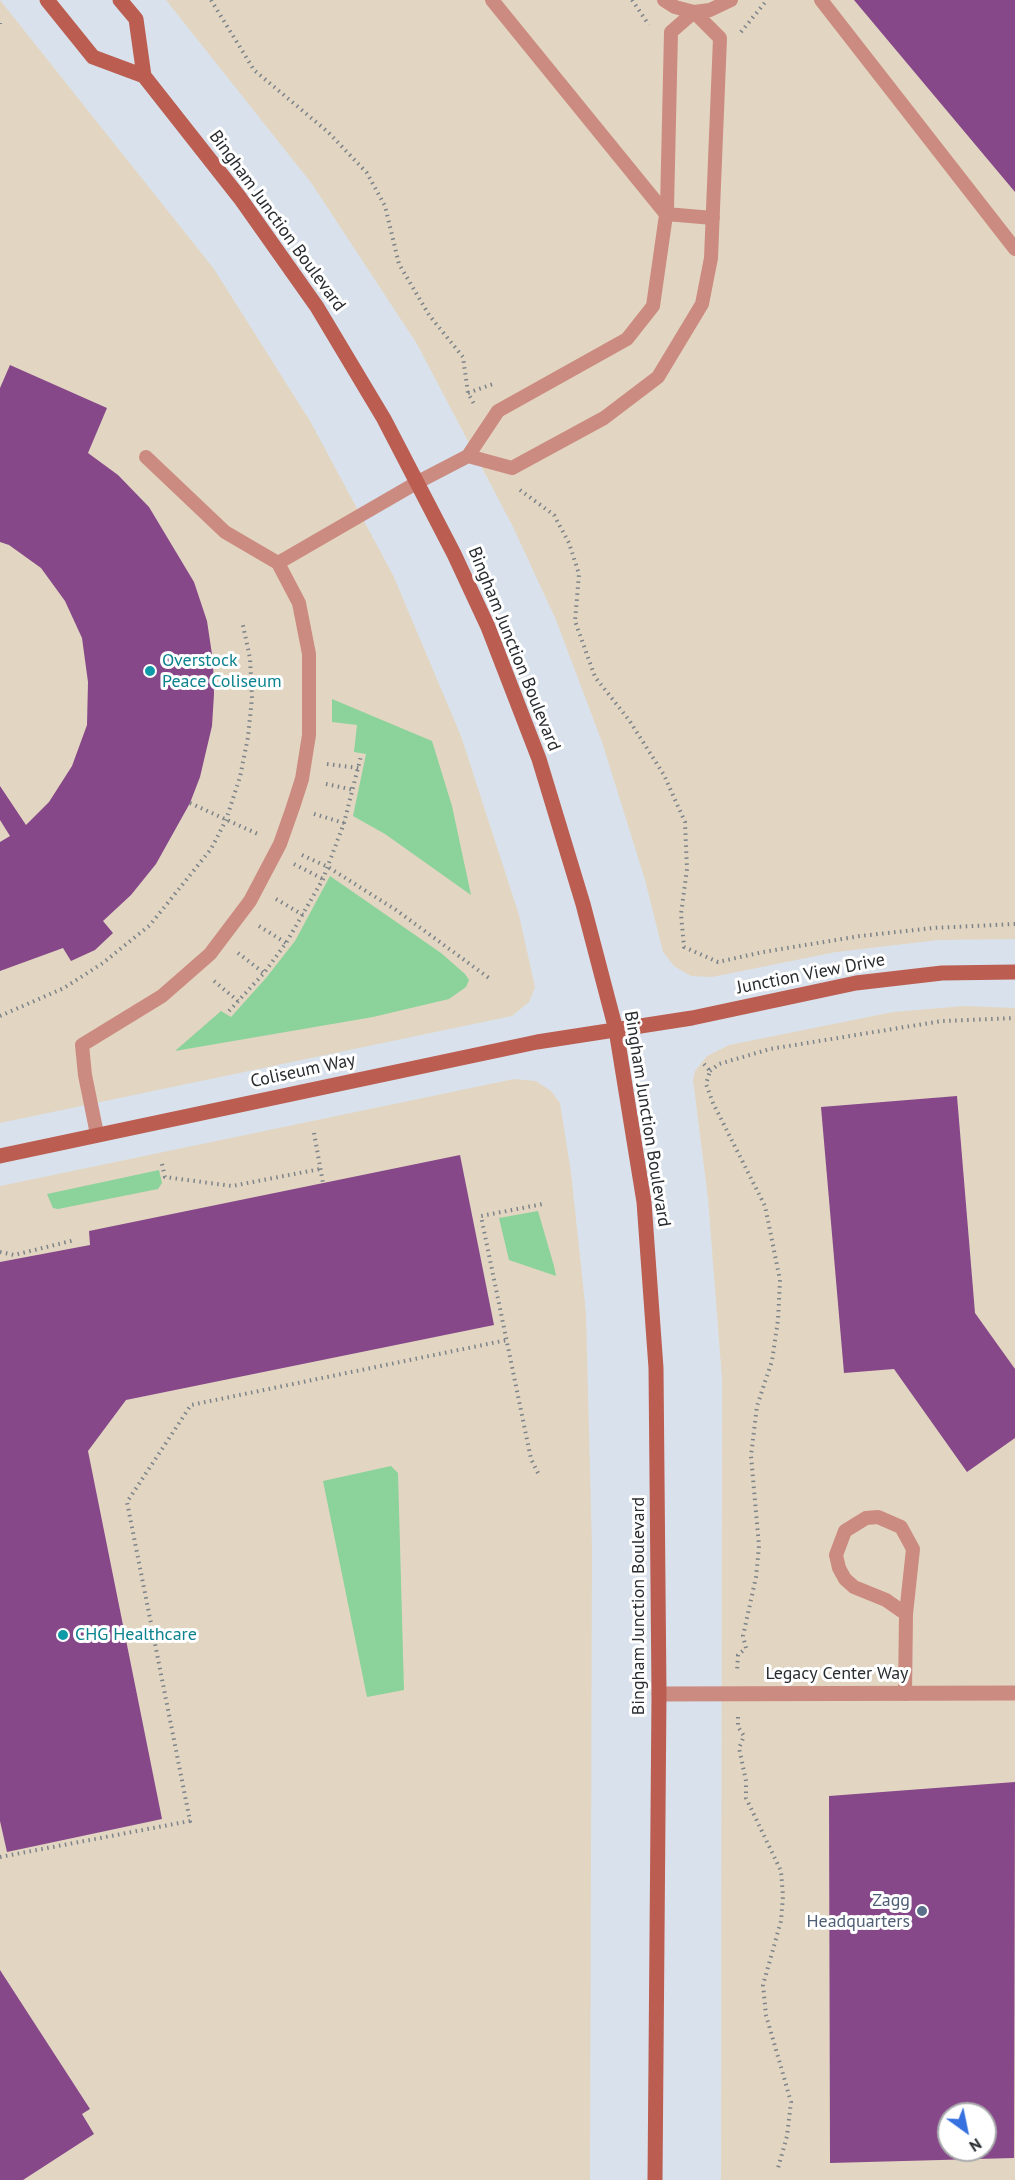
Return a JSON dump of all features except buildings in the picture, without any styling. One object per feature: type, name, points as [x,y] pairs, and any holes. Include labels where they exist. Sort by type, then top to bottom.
[{"type":"main road","points":[[47,0],[93,57],[144,76]]},
{"type":"main road","name":"Bingham Junction Boulevard","points":[[120,0],[136,20],[144,76],[281,254],[351,362],[418,482],[488,627],[539,759],[584,904],[616,1030],[644,1202],[653,1316],[659,1694],[655,2180]]},
{"type":"main road","name":"Junction View Drive","points":[[616,1030],[692,1018],[856,982],[942,973],[1015,972]]},
{"type":"main road","name":"Coliseum Way","points":[[0,1156],[537,1042],[616,1030]]},
{"type":"street","name":"Legacy Center Way","points":[[659,1694],[1015,1694]]},
{"type":"lane","points":[[492,0],[666,214],[713,219]]},
{"type":"lane","points":[[664,0],[675,7],[694,12],[710,10],[731,0]]},
{"type":"lane","points":[[821,0],[1015,249]]},
{"type":"lane","points":[[278,563],[418,482],[468,456],[498,411],[627,339],[653,306],[666,214],[671,32],[694,12]]},
{"type":"lane","points":[[468,456],[512,468],[604,417],[658,377],[702,304],[711,258],[720,38],[694,12]]},
{"type":"lane","points":[[97,1134],[85,1075],[82,1045],[145,1008],[197,967],[241,914],[258,888],[277,850],[293,807],[306,760],[311,708],[309,654],[299,603],[278,563],[225,532],[146,457]]},
{"type":"lane","points":[[906,1614],[886,1600],[854,1587],[838,1568],[836,1555],[842,1537],[854,1523],[866,1518],[878,1517],[901,1527],[909,1537],[914,1561],[906,1614],[906,1694]]},
{"type":"path","points":[[211,0],[254,70],[327,132],[367,173],[386,206],[399,264],[429,315],[463,357],[468,393],[496,382]]},
{"type":"path","points":[[632,0],[651,28]]},
{"type":"path","points":[[520,490],[554,515],[569,543],[579,574],[575,621],[595,677],[629,720],[664,775],[685,822],[687,869],[681,914],[684,947],[718,962],[763,952],[870,935],[933,927],[1015,924]]},
{"type":"path","points":[[0,1016],[64,988],[103,963],[150,925],[211,849],[226,820],[240,777],[252,698],[250,658],[242,621]]},
{"type":"path","points":[[229,1011],[264,973],[286,943],[323,879],[361,756]]},
{"type":"path","points":[[306,760],[359,768]]},
{"type":"path","points":[[190,803],[226,820],[323,879]]},
{"type":"path","points":[[277,850],[328,867],[396,910],[489,978]]},
{"type":"path","points":[[258,888],[303,915]]},
{"type":"path","points":[[241,914],[286,943]]},
{"type":"path","points":[[221,940],[264,973]]},
{"type":"path","points":[[197,967],[238,1002]]},
{"type":"path","points":[[778,2168],[787,2136],[791,2102],[766,2015],[763,1985],[780,1921],[783,1896],[781,1871],[746,1798],[746,1781],[739,1748],[744,1736],[738,1727],[737,1694],[738,1655],[746,1648],[743,1636],[756,1577],[759,1546],[751,1456],[757,1406],[772,1360],[778,1320],[780,1280],[765,1206],[712,1103],[706,1084],[710,1071],[718,1064],[770,1049],[942,1021],[1015,1018]]},
{"type":"path","points":[[704,1064],[710,1071]]},
{"type":"path","points":[[314,1133],[323,1183]]},
{"type":"path","points":[[162,1164],[165,1177],[232,1186],[320,1169]]},
{"type":"path","points":[[538,1473],[531,1459],[481,1216],[543,1204]]},
{"type":"path","points":[[0,1252],[14,1255],[75,1240]]},
{"type":"path","points":[[0,1857],[190,1821],[127,1502],[191,1405],[507,1340]]},
{"type":"shaded area","points":[[0,0],[214,269],[310,421],[393,575],[461,736],[519,915],[535,987],[529,1002],[512,1016],[0,1123]]},
{"type":"shaded area","points":[[166,0],[1015,0],[1015,939],[939,940],[836,952],[712,977],[691,976],[674,966],[663,952],[645,880],[602,742],[556,620],[513,527],[417,344],[312,184]]},
{"type":"shaded area","points":[[965,1006],[1015,1008],[1015,2180],[721,2180],[722,1379],[708,1199],[693,1080],[695,1071],[707,1056],[729,1045],[893,1012]]},
{"type":"shaded area","points":[[514,1079],[536,1081],[551,1091],[560,1103],[571,1172],[586,1313],[592,1548],[590,2180],[0,2180],[0,1186]]},
{"type":"green space","points":[[332,699],[432,741],[452,806],[471,895],[385,834],[353,816],[366,754],[354,752],[357,725],[332,722]]},
{"type":"green space","points":[[330,876],[441,953],[465,974],[469,980],[466,987],[449,999],[373,1017],[175,1051],[221,1011],[231,1017],[266,978],[295,941]]},
{"type":"green space","points":[[159,1170],[162,1183],[158,1189],[58,1209],[53,1208],[47,1194]]},
{"type":"green space","points":[[538,1211],[556,1276],[509,1260],[499,1218]]},
{"type":"green space","points":[[391,1466],[398,1473],[404,1690],[367,1697],[323,1481]]},
{"type":"place","name":"Overstock Peace Coliseum","points":[[150,671]]},
{"type":"place","name":"CHG Healthcare","points":[[63,1635]]},
{"type":"place","name":"Zagg Headquarters","points":[[922,1911]]}]
